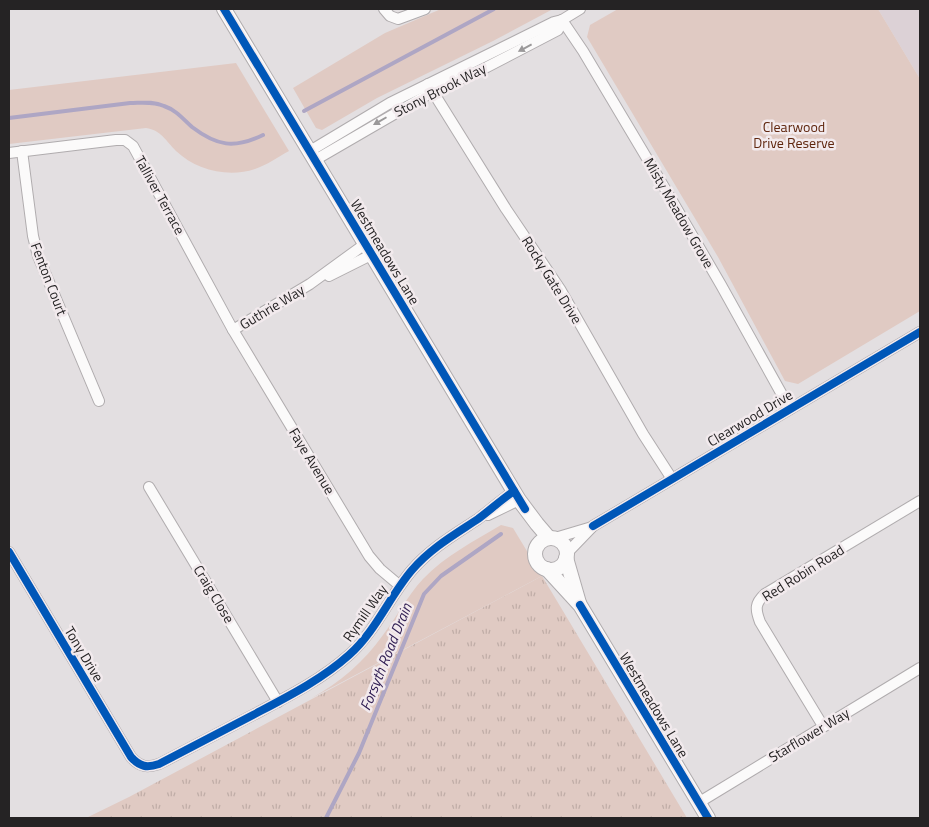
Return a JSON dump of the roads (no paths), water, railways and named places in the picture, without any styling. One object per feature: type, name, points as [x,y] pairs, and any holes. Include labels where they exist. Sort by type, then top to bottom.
[{"type":"street","name":"Westmeadows Lane","points":[[224,9],[519,500],[552,538]]},
{"type":"street","points":[[384,9],[390,16],[398,19],[425,9]]},
{"type":"street","name":"Stony Brook Way","points":[[312,156],[481,59],[554,22],[562,20],[580,9]]},
{"type":"street","name":"Misty Meadow Grove","points":[[562,20],[583,51],[672,200],[790,409]]},
{"type":"street","name":"Rocky Gate Drive","points":[[431,88],[506,208],[560,289],[643,434],[672,479]]},
{"type":"street","name":"Talliver Terrace","points":[[9,152],[116,140],[129,142],[135,149],[233,330]]},
{"type":"street","name":"Fenton Court","points":[[22,151],[33,236],[38,256],[99,401]]},
{"type":"street","name":"Guthrie Way","points":[[233,330],[368,250]]},
{"type":"street","name":"Faye Avenue","points":[[233,330],[369,556],[380,569],[399,585]]},
{"type":"street","name":"Clearwood Drive","points":[[552,538],[593,526],[920,332]]},
{"type":"street","name":"Craig Close","points":[[149,486],[278,702]]},
{"type":"street","name":"Westmeadows Lane","points":[[519,500],[535,558]]},
{"type":"street","name":"Rymill Way","points":[[142,766],[148,767],[159,764],[278,702],[321,677],[350,654],[370,632],[399,585],[432,550],[478,519],[519,500]]},
{"type":"street","name":"Red Robin Road","points":[[823,726],[760,622],[756,611],[757,603],[765,594],[920,501]]},
{"type":"street","name":"Clearwood Drive","points":[[566,555],[593,526]]},
{"type":"street","points":[[552,538],[562,542],[566,555],[560,567],[552,570],[546,569],[535,558],[536,546],[540,541],[552,538]]},
{"type":"street","name":"Tony Drive","points":[[9,552],[132,757],[142,766]]},
{"type":"street","name":"Westmeadows Lane","points":[[566,555],[580,605]]},
{"type":"street","points":[[9,575],[19,568]]},
{"type":"street","name":"Westmeadows Lane","points":[[546,569],[580,605],[708,818]]},
{"type":"street","name":"Starflower Way","points":[[698,803],[920,668]]},
{"type":"waterway","points":[[304,111],[494,9]]},
{"type":"waterway","points":[[9,118],[130,103],[151,103],[160,104],[172,110],[192,127],[218,142],[234,144],[263,135]]},
{"type":"waterway","name":"Forsyth Road Drain","points":[[326,818],[359,753],[424,594],[441,576],[501,534]]},
{"type":"park label","name":"Clearwood Drive Reserve","points":[[794,136]]}]
